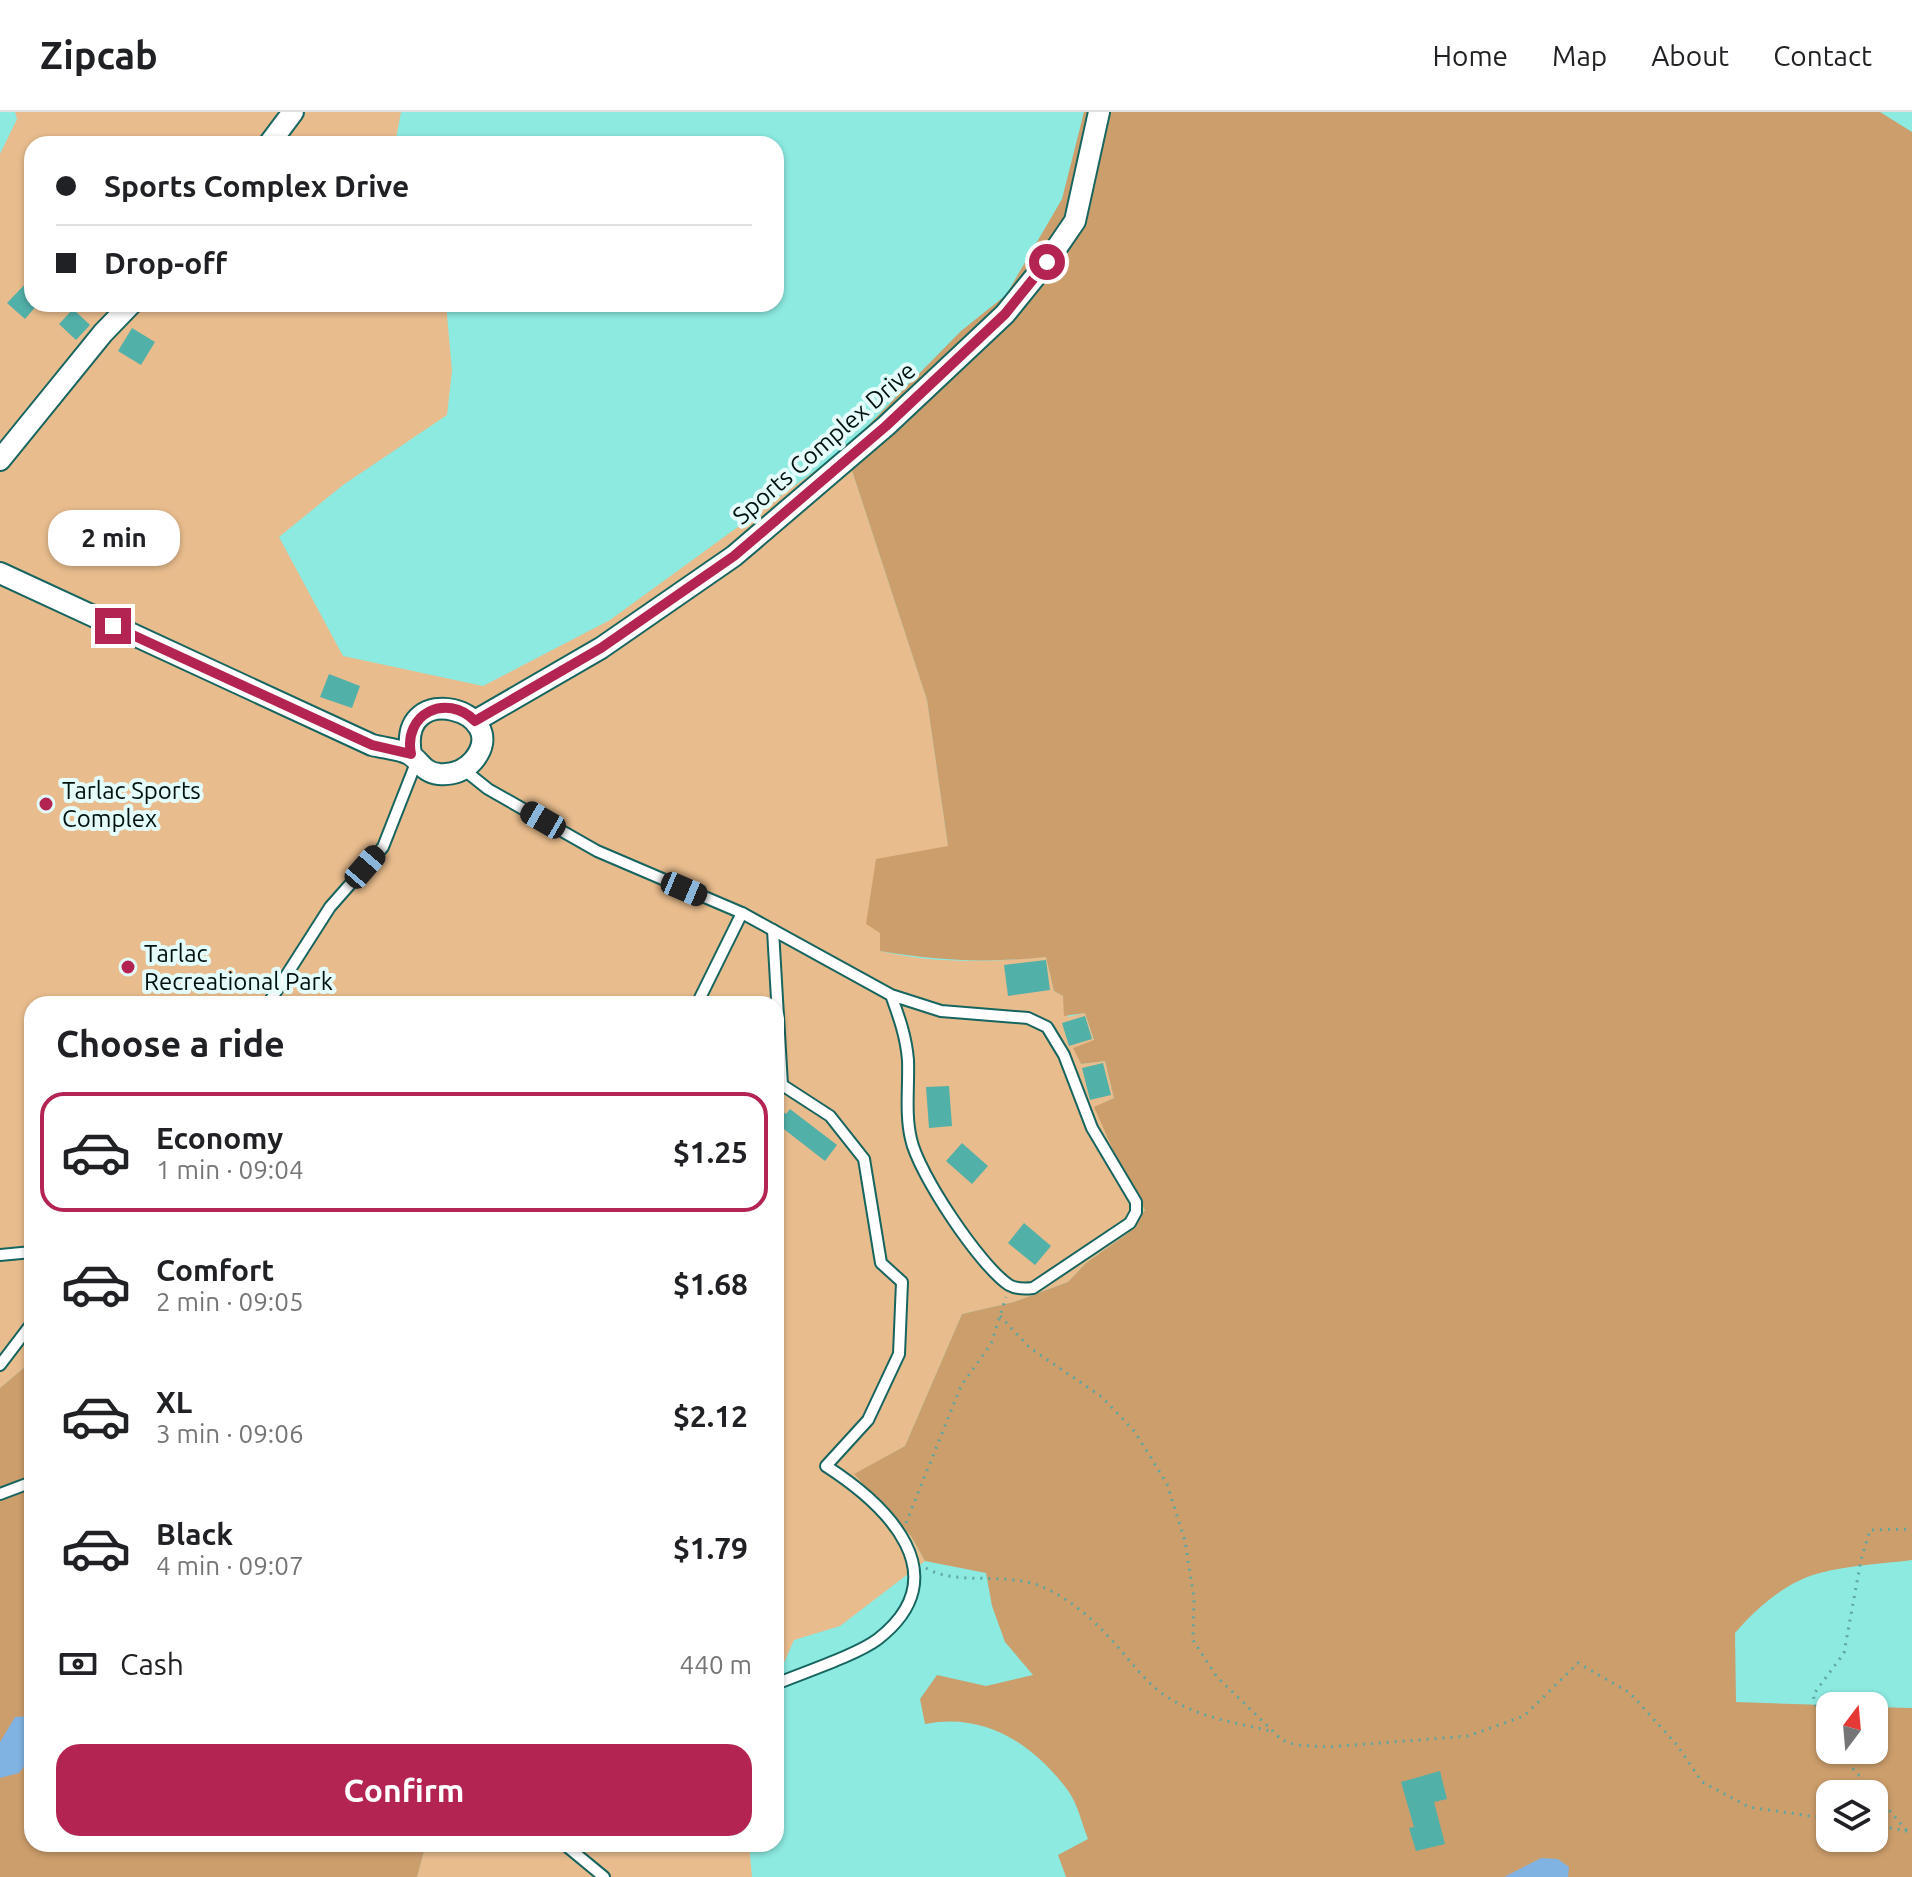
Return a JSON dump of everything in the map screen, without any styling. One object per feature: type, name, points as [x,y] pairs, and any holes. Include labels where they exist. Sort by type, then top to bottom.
[{"type":"street","points":[[275,136],[293,112]]},
{"type":"street","name":"Sports Complex Drive","points":[[475,721],[601,648],[734,556],[886,426],[1005,314],[1075,221],[1099,112]]},
{"type":"street","points":[[0,460],[123,312]]},
{"type":"street","points":[[0,573],[372,745],[414,758],[434,773],[454,773],[471,763],[480,747],[481,737],[475,721],[456,709],[427,712],[413,726],[409,745],[414,758]]},
{"type":"lane","points":[[273,996],[330,907],[383,847],[414,758]]},
{"type":"lane","points":[[463,769],[488,789],[597,851],[742,913],[891,995],[941,1011],[1028,1018],[1047,1027],[1064,1055],[1092,1128],[1136,1202],[1136,1212],[1130,1223],[1033,1288],[1010,1286],[981,1256],[923,1172],[911,1140],[906,1044],[891,995]]},
{"type":"lane","points":[[701,996],[742,913]]},
{"type":"lane","points":[[773,930],[776,996]]},
{"type":"lane","points":[[784,1086],[830,1116],[864,1159],[881,1263],[902,1282],[899,1354],[868,1420],[826,1466],[854,1484],[891,1522],[905,1540],[914,1561],[913,1584],[904,1616],[875,1641],[784,1681]]},
{"type":"lane","points":[[0,1255],[24,1253]]},
{"type":"lane","points":[[0,1365],[24,1334]]},
{"type":"lane","points":[[0,1494],[24,1485]]},
{"type":"lane","points":[[574,1852],[604,1877]]},
{"type":"path","points":[[905,1540],[905,1527],[961,1386],[991,1344],[1010,1286]]},
{"type":"path","points":[[1000,1316],[1030,1348],[1102,1397],[1135,1432],[1167,1484],[1185,1541],[1194,1598],[1193,1640],[1217,1677],[1282,1740],[1296,1745],[1329,1747],[1468,1736],[1524,1716],[1578,1663],[1630,1693],[1677,1745],[1702,1782],[1749,1807],[1816,1817]]},
{"type":"path","points":[[1816,1707],[1813,1695],[1844,1653],[1861,1560],[1870,1530],[1912,1529]]},
{"type":"path","points":[[914,1561],[936,1574],[965,1578],[1010,1578],[1043,1588],[1081,1609],[1140,1674],[1171,1700],[1212,1718],[1273,1731]]},
{"type":"path","points":[[1849,1764],[1909,1832]]},
{"type":"path","points":[[1888,1828],[1909,1832]]},
{"type":"shaded area","points":[[15,112],[401,112],[396,136],[24,136],[24,312],[447,312],[452,371],[447,415],[343,485],[279,537],[343,656],[483,686],[610,620],[845,449],[927,700],[948,846],[880,933],[880,951],[963,961],[1046,957],[1054,991],[1063,996],[1068,1017],[1085,1013],[1094,1041],[1074,1048],[1081,1064],[1105,1061],[1114,1098],[1095,1107],[1145,1210],[1128,1233],[1086,1263],[1068,1282],[1014,1302],[962,1314],[905,1446],[855,1474],[911,1536],[925,1561],[840,1626],[794,1640],[784,1663],[784,996],[24,996],[24,1368],[0,1388],[0,154],[17,119]]},
{"type":"shaded area","points":[[1084,112],[1880,112],[1912,132],[1912,1560],[1842,1568],[1808,1577],[1773,1597],[1735,1633],[1736,1702],[1816,1705],[1816,1764],[1888,1764],[1888,1707],[1912,1708],[1912,1877],[1066,1877],[1058,1855],[1088,1839],[1072,1797],[1055,1775],[1024,1746],[988,1728],[968,1723],[925,1724],[920,1699],[937,1675],[986,1686],[1033,1675],[1005,1642],[992,1606],[986,1573],[925,1561],[911,1536],[854,1474],[905,1446],[962,1314],[1014,1302],[1068,1282],[1086,1263],[1128,1233],[1145,1210],[1121,1168],[1094,1107],[1114,1098],[1105,1061],[1081,1064],[1073,1048],[1094,1040],[1085,1013],[1064,1016],[1063,996],[1054,991],[1046,957],[963,960],[880,951],[880,933],[866,924],[876,859],[948,846],[927,700],[845,449],[961,331],[1006,295],[1062,199]]},
{"type":"shaded area","points":[[24,1368],[24,1852],[424,1852],[417,1877],[0,1877],[0,1388]]},
{"type":"shaded area","points":[[424,1852],[750,1852],[752,1877],[417,1877]]},
{"type":"water","points":[[24,1716],[24,1767],[19,1773],[0,1778],[0,1742],[15,1717]]},
{"type":"water","points":[[1541,1858],[1558,1859],[1569,1867],[1568,1877],[1504,1877]]},
{"type":"building","points":[[24,285],[24,312],[31,312],[25,319],[7,303]]},
{"type":"building","points":[[70,312],[76,312],[90,325],[76,340],[59,324]]},
{"type":"building","points":[[132,328],[155,342],[141,365],[118,351]]},
{"type":"building","points":[[329,674],[360,686],[352,708],[320,697]]},
{"type":"building","points":[[1046,960],[1050,990],[1008,996],[1004,965]]},
{"type":"building","points":[[1085,1016],[1092,1039],[1069,1046],[1062,1023]]},
{"type":"building","points":[[1103,1063],[1111,1095],[1090,1100],[1082,1068]]},
{"type":"building","points":[[949,1086],[952,1126],[929,1128],[926,1087]]},
{"type":"building","points":[[790,1109],[837,1145],[825,1161],[784,1129],[784,1112]]},
{"type":"building","points":[[962,1143],[988,1166],[972,1184],[946,1161]]},
{"type":"building","points":[[1024,1223],[1051,1246],[1035,1265],[1008,1243]]},
{"type":"building","points":[[1440,1771],[1447,1799],[1434,1802],[1445,1844],[1416,1851],[1409,1828],[1414,1827],[1401,1782]]},
{"type":"place","name":"Tarlac Sports Complex","points":[[46,804]]},
{"type":"place","name":"Tarlac Recreational Park","points":[[128,967]]},
{"type":"route","points":[[113,626],[372,745],[411,754],[409,745],[413,726],[427,712],[456,709],[475,721],[601,648],[734,556],[886,426],[1005,314],[1047,262]]}]
